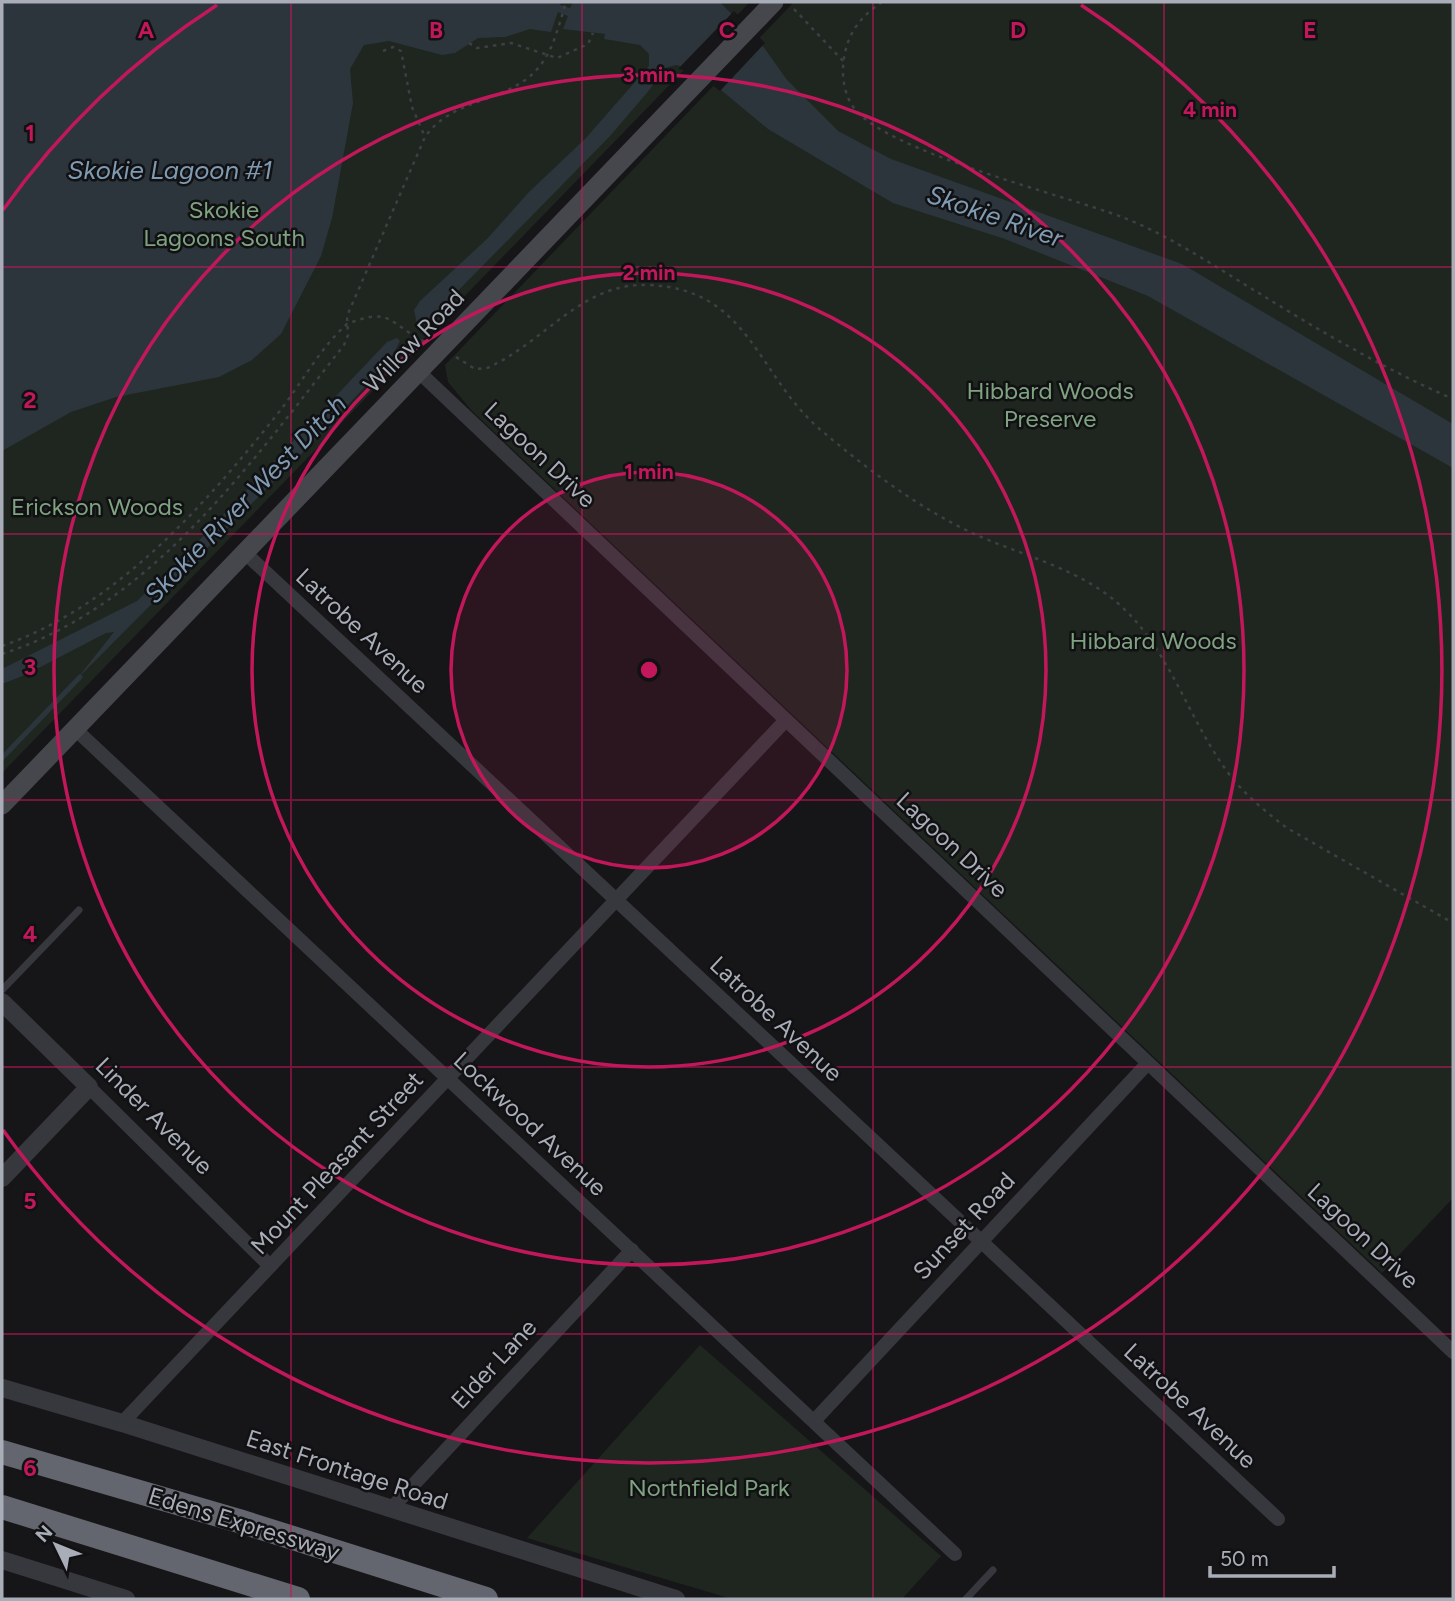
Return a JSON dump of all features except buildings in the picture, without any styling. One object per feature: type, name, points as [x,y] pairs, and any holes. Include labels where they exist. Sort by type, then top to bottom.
[{"type":"highway","points":[[2,1446],[30,1461]]},
{"type":"highway","name":"Edens Expressway","points":[[2,1452],[239,1521],[486,1599]]},
{"type":"highway","points":[[2,1507],[298,1599]]},
{"type":"main road","name":"Willow Road","points":[[2,805],[243,551],[774,2]]},
{"type":"street","name":"Lagoon Drive","points":[[419,372],[1453,1352]]},
{"type":"street","name":"Latrobe Avenue","points":[[243,551],[1278,1519]]},
{"type":"street","name":"Mount Pleasant Street","points":[[122,1423],[786,720]]},
{"type":"street","name":"Lockwood Avenue","points":[[74,728],[955,1554]]},
{"type":"street","name":"Linder Avenue","points":[[2,1002],[271,1266]]},
{"type":"street","name":"Sunset Road","points":[[814,1421],[1148,1063]]},
{"type":"street","points":[[2,1178],[89,1087]]},
{"type":"street","name":"Elder Lane","points":[[390,1510],[632,1250]]},
{"type":"street","name":"East Frontage Road","points":[[2,1388],[122,1423],[676,1599]]},
{"type":"street","points":[[2,1560],[126,1599]]},
{"type":"lane","points":[[2,990],[79,910]]},
{"type":"lane","points":[[966,1599],[992,1570]]},
{"type":"path","points":[[2,646],[53,623],[129,573],[258,437],[347,324],[425,137],[447,114],[529,78],[547,55],[566,2]]},
{"type":"path","points":[[882,2],[860,20],[847,46],[844,62],[845,92],[853,107],[867,123],[885,133],[1125,218],[1219,269],[1302,320],[1419,384],[1453,399]]},
{"type":"path","points":[[794,9],[844,62]]},
{"type":"path","points":[[469,43],[477,48],[511,43],[557,58],[588,44],[593,33]]},
{"type":"path","points":[[383,51],[393,47],[401,51],[412,107],[425,137]]},
{"type":"path","points":[[454,356],[475,369],[487,368],[584,302],[606,290],[626,285],[663,285],[707,299],[743,328],[800,411],[866,466],[923,506],[968,531],[1088,583],[1120,605],[1158,651],[1229,774],[1269,814],[1287,828],[1453,923]]},
{"type":"path","points":[[347,324],[381,315],[392,318],[418,338]]},
{"type":"path","points":[[2,654],[74,622],[150,566],[193,524],[282,424],[344,345],[348,335],[347,324]]},
{"type":"green space","name":"Skokie Lagoons South","points":[[2,2],[750,2],[2,773]]},
{"type":"green space","name":"Hibbard Woods","points":[[794,2],[1453,2],[1453,1198],[1382,1273],[471,410],[448,382],[445,365]]},
{"type":"green space","name":"Northfield Park","points":[[700,1345],[941,1556],[902,1599],[732,1599],[527,1538]]},
{"type":"water","name":"Skokie Lagoon #1","points":[[2,2],[561,2],[560,5],[570,8],[573,2],[720,2],[765,49],[787,80],[838,131],[891,159],[1182,264],[1453,424],[1453,468],[1148,296],[1005,239],[893,203],[768,129],[697,70],[676,65],[658,70],[651,88],[610,136],[450,299],[424,323],[417,324],[414,310],[420,301],[487,239],[529,192],[585,139],[649,66],[649,54],[640,45],[604,39],[605,34],[563,29],[568,16],[558,12],[551,32],[530,29],[505,37],[478,38],[455,53],[442,55],[389,41],[364,45],[350,69],[353,103],[332,218],[321,256],[281,334],[252,360],[219,377],[116,397],[71,412],[2,451]]},
{"type":"water","name":"Skokie River West Ditch","points":[[397,338],[400,341],[391,359],[316,439],[76,680],[114,632],[106,633],[2,684],[2,669],[137,601],[189,551],[387,342]]},
{"type":"pier","points":[[734,11],[765,43],[720,91],[696,73],[678,69]]},
{"type":"waterway","points":[[2,758],[80,677]]},
{"type":"water label","name":"Skokie River","points":[[995,216]]},
{"type":"park label","name":"Hibbard Woods Preserve","points":[[1050,405]]},
{"type":"park label","name":"Erickson Woods","points":[[97,507]]}]
